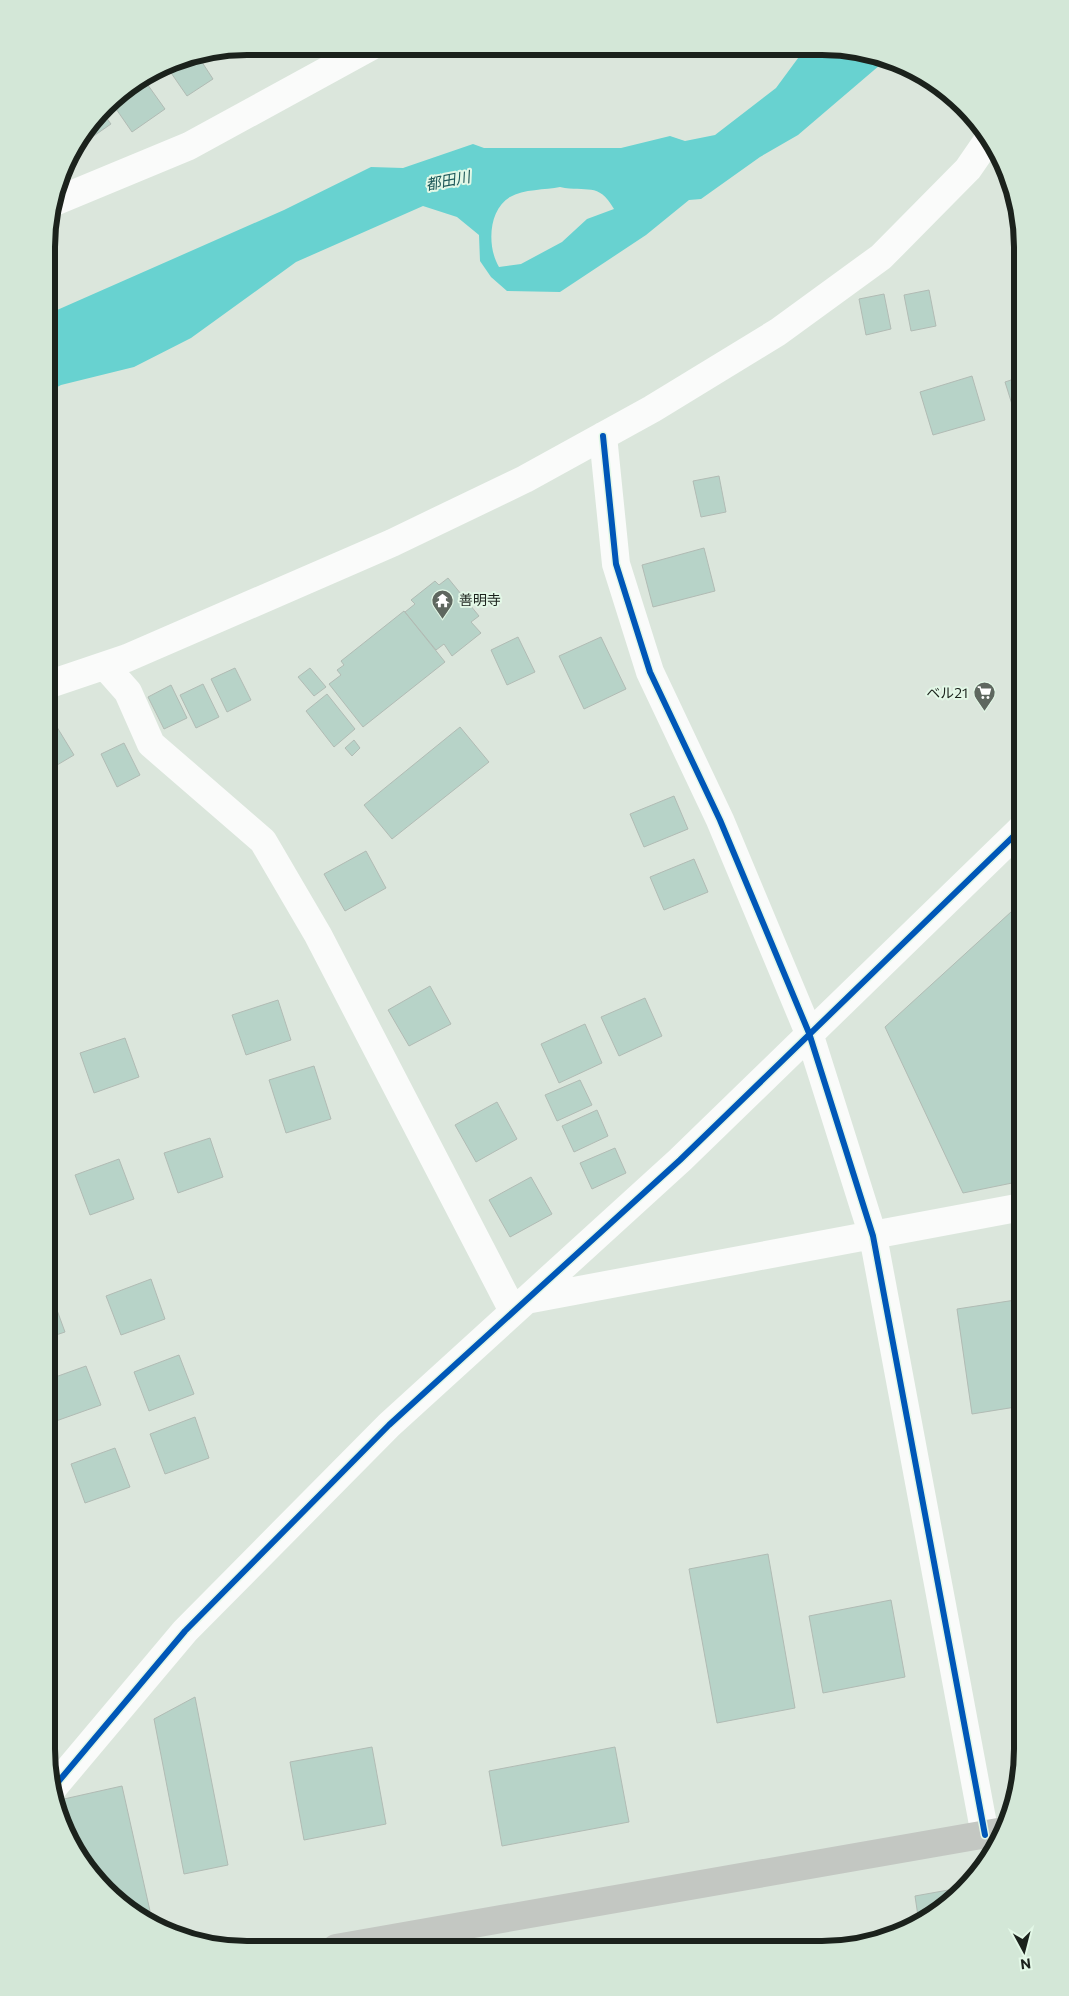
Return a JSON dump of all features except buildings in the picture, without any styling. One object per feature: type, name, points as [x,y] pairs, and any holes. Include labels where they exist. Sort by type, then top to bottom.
[{"type":"street","points":[[62,199],[189,146],[355,55]]},
{"type":"street","points":[[55,682],[127,658],[392,543],[525,479],[652,409],[778,332],[881,257],[968,168],[985,145]]},
{"type":"street","points":[[603,436],[616,564],[650,672],[720,820],[809,1034],[873,1236],[995,1832]]},
{"type":"street","points":[[105,666],[128,692],[151,744],[263,841],[318,935],[520,1306]]},
{"type":"street","points":[[58,1782],[185,1631],[389,1425],[680,1160],[1014,836]]},
{"type":"street","points":[[520,1306],[1014,1209]]},
{"type":"street","points":[[376,1941],[994,1833]]},
{"type":"water","name":"都田川","points":[[800,55],[835,55],[881,64],[798,135],[760,157],[701,199],[689,200],[646,235],[560,292],[507,291],[491,277],[480,261],[479,235],[457,217],[423,206],[296,262],[191,338],[134,367],[61,385],[55,388],[55,311],[284,210],[371,167],[403,168],[473,144],[484,148],[621,148],[670,136],[685,141],[715,135],[776,88]],"holes":[[[560,187],[591,190],[603,195],[614,209],[587,219],[562,242],[521,264],[499,267],[495,259],[491,239],[492,229],[497,211],[510,197],[521,192]]]},
{"type":"cycle path","points":[[603,436],[616,564],[650,672],[720,820],[809,1033],[873,1236],[985,1835]]},
{"type":"cycle path","points":[[58,1782],[185,1631],[389,1425],[680,1160],[1014,836]]},
{"type":"place","name":"善明寺","points":[[443,619]]},
{"type":"place","name":"ベル21","points":[[984,712]]}]
